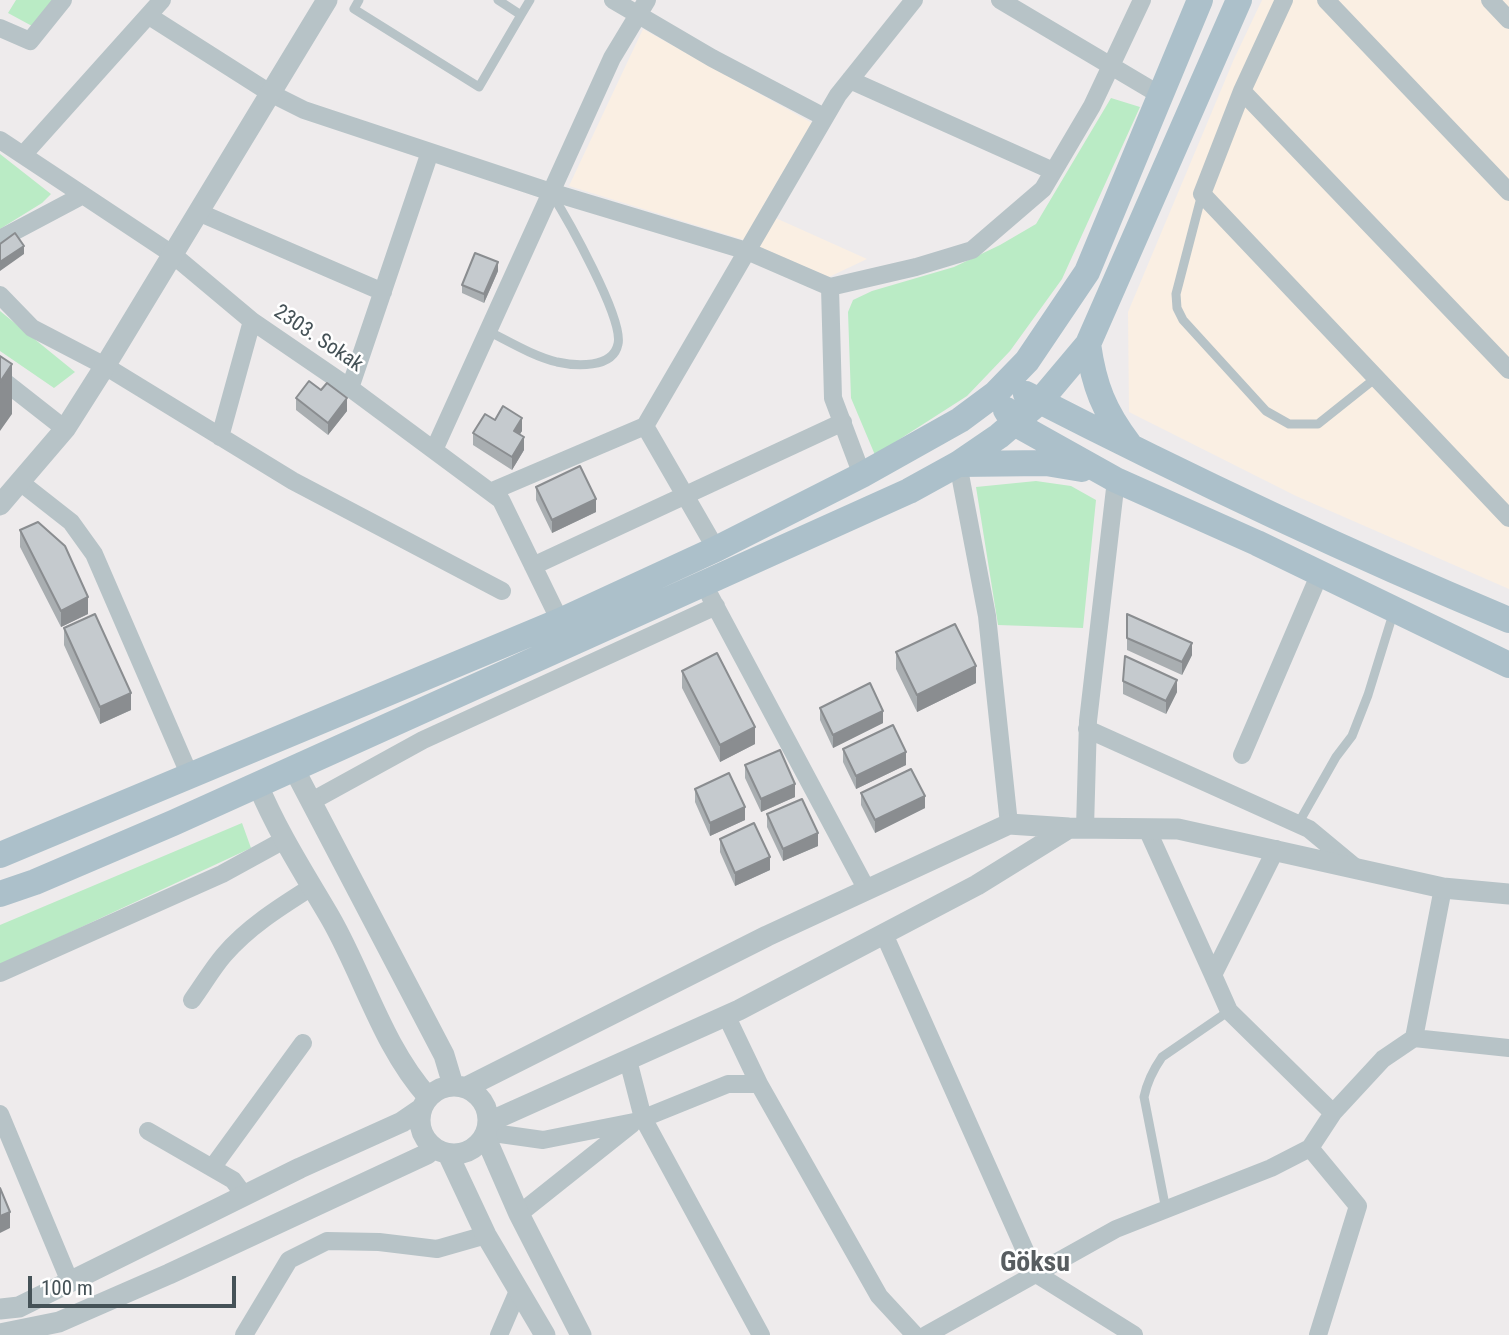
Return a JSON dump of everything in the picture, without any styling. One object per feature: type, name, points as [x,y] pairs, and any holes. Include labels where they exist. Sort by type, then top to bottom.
[{"type":"main road","points":[[0,855],[560,621],[716,549],[862,475],[960,420],[1001,389],[1027,361],[1087,272],[1200,0]]},
{"type":"main road","points":[[0,894],[173,823],[293,767],[710,594],[958,464],[1040,401],[1088,344],[1239,0]]},
{"type":"main road","points":[[1088,344],[1097,390],[1111,419],[1133,448]]},
{"type":"main road","points":[[1001,389],[1040,401],[1133,448],[1424,584],[1509,620]]},
{"type":"main road","points":[[1001,389],[1014,423],[1108,476],[1320,573],[1509,665]]},
{"type":"main road","points":[[958,464],[1046,463],[1108,476]]},
{"type":"street","points":[[0,28],[30,41],[63,0]]},
{"type":"street","points":[[23,155],[162,0]]},
{"type":"street","points":[[0,505],[65,429],[106,366],[327,0]]},
{"type":"street","points":[[613,0],[643,7],[712,58],[824,117]]},
{"type":"street","points":[[490,492],[645,426],[824,117],[914,0]]},
{"type":"street","points":[[1000,0],[1160,95]]},
{"type":"street","points":[[149,16],[270,93],[304,110],[551,192],[747,251],[830,287],[916,267],[972,250],[1043,189],[1092,106],[1142,0]]},
{"type":"street","points":[[1284,0],[1242,91],[1202,194],[1509,518]]},
{"type":"street","points":[[1326,0],[1509,192]]},
{"type":"street","points":[[1490,0],[1509,20]]},
{"type":"street","points":[[434,450],[612,58],[643,7]]},
{"type":"street","points":[[850,80],[1053,172]]},
{"type":"street","points":[[1242,91],[1509,370]]},
{"type":"street","name":"2303. Sokak","points":[[0,139],[172,254],[252,321],[351,388],[501,500],[560,621]]},
{"type":"street","points":[[351,388],[429,152]]},
{"type":"street","points":[[0,239],[83,195]]},
{"type":"street","points":[[198,212],[383,292]]},
{"type":"street","points":[[830,287],[834,398],[862,475]]},
{"type":"street","points":[[0,295],[32,328],[106,366],[293,481],[502,591]]},
{"type":"street","points":[[220,437],[252,321]]},
{"type":"street","points":[[0,378],[65,429]]},
{"type":"street","points":[[533,566],[842,422]]},
{"type":"street","points":[[645,426],[716,549]]},
{"type":"street","points":[[958,464],[987,616],[1009,824]]},
{"type":"street","points":[[1077,828],[1108,476]]},
{"type":"street","points":[[20,482],[71,522],[94,554],[190,776]]},
{"type":"street","points":[[1242,755],[1320,573]]},
{"type":"street","points":[[312,801],[423,740],[710,594],[867,890]]},
{"type":"street","points":[[1087,729],[1309,829],[1356,868]]},
{"type":"street","points":[[293,767],[460,1086],[479,1096],[486,1108],[486,1130],[519,1214],[581,1335]]},
{"type":"street","points":[[257,783],[310,888],[331,919],[424,1103],[420,1124],[424,1138],[441,1151],[486,1235],[545,1335]]},
{"type":"street","points":[[0,1308],[19,1307],[244,1195],[402,1122],[439,1088],[460,1086],[755,942],[1009,824],[1178,829],[1443,888],[1509,894]]},
{"type":"street","points":[[35,1335],[427,1154],[441,1151],[463,1153],[475,1147],[486,1130],[726,1015],[977,885],[1077,828]]},
{"type":"street","points":[[1147,829],[1229,1011],[1333,1112]]},
{"type":"street","points":[[0,972],[222,874],[284,840]]},
{"type":"street","points":[[1213,975],[1276,849]]},
{"type":"street","points":[[192,1000],[236,942],[265,917],[310,888]]},
{"type":"street","points":[[1414,1038],[1443,888]]},
{"type":"street","points":[[884,934],[1035,1273],[1134,1335]]},
{"type":"street","points":[[726,1015],[759,1084],[878,1296],[915,1335]]},
{"type":"street","points":[[926,1335],[1116,1230],[1271,1168],[1310,1149],[1333,1112],[1383,1059],[1414,1038],[1509,1048]]},
{"type":"street","points":[[212,1168],[303,1043]]},
{"type":"street","points":[[628,1060],[639,1120],[761,1335]]},
{"type":"street","points":[[486,1130],[543,1140],[639,1120],[728,1084],[759,1084]]},
{"type":"street","points":[[0,1114],[70,1282]]},
{"type":"street","points":[[519,1214],[639,1120]]},
{"type":"street","points":[[148,1132],[233,1180],[244,1195]]},
{"type":"street","points":[[1310,1149],[1357,1206],[1318,1335]]},
{"type":"street","points":[[244,1335],[289,1260],[327,1241],[379,1242],[437,1249],[486,1235]]},
{"type":"street","points":[[499,1335],[518,1291]]},
{"type":"street","points":[[0,1334],[59,1322]]},
{"type":"lane","points":[[359,0],[354,9],[479,87],[530,0]]},
{"type":"lane","points":[[498,0],[521,15]]},
{"type":"lane","points":[[488,331],[547,359],[568,364],[603,361],[614,354],[617,348],[619,335],[606,299],[579,239],[551,192]]},
{"type":"lane","points":[[1202,194],[1176,293],[1177,308],[1183,320],[1266,411],[1289,424],[1318,425],[1377,377]]},
{"type":"lane","points":[[1298,824],[1336,757],[1352,736],[1395,609]]},
{"type":"lane","points":[[1166,1210],[1144,1097],[1146,1088],[1162,1057],[1229,1011]]},
{"type":"shaded area","points":[[1262,0],[1509,0],[1509,589],[1296,496],[1129,412],[1128,312],[1234,59]]},
{"type":"shaded area","points":[[643,29],[812,123],[760,211],[867,259],[829,277],[741,239],[569,186]]},
{"type":"green space","points":[[16,0],[53,0],[32,26],[8,13]]},
{"type":"green space","points":[[1111,98],[1140,107],[1062,279],[1010,351],[967,396],[875,455],[851,398],[848,312],[853,300],[872,291],[954,267],[1036,224]]},
{"type":"green space","points":[[0,154],[51,194],[42,203],[0,229]]},
{"type":"green space","points":[[0,311],[75,372],[54,388],[0,351]]},
{"type":"green space","points":[[1036,481],[1071,486],[1096,500],[1083,628],[998,625],[976,487]]},
{"type":"green space","points":[[242,823],[251,848],[0,965],[0,925]]},
{"type":"building","points":[[15,233],[24,246],[0,262],[0,244]]},
{"type":"building","points":[[475,253],[498,262],[484,294],[462,285]]},
{"type":"building","points":[[0,356],[12,364],[0,382]]},
{"type":"building","points":[[309,381],[321,390],[327,383],[347,398],[328,423],[296,398]]},
{"type":"building","points":[[503,406],[522,418],[514,431],[524,437],[512,457],[473,433],[485,414],[495,420]]},
{"type":"building","points":[[580,466],[596,499],[552,520],[536,487]]},
{"type":"building","points":[[38,522],[65,546],[88,597],[61,611],[20,530]]},
{"type":"building","points":[[95,614],[131,693],[100,707],[64,628]]},
{"type":"building","points":[[1127,614],[1192,643],[1182,662],[1127,638]]},
{"type":"building","points":[[955,624],[976,666],[917,695],[896,652]]},
{"type":"building","points":[[717,653],[755,727],[720,745],[682,671]]},
{"type":"building","points":[[1125,656],[1177,680],[1166,701],[1123,681]]},
{"type":"building","points":[[870,683],[883,711],[833,735],[820,708]]},
{"type":"building","points":[[893,725],[906,752],[856,776],[843,749]]},
{"type":"building","points":[[780,750],[795,784],[761,799],[745,765]]},
{"type":"building","points":[[911,769],[925,796],[875,820],[861,793]]},
{"type":"building","points":[[729,773],[745,807],[710,823],[695,789]]},
{"type":"building","points":[[802,799],[818,833],[783,849],[767,814]]},
{"type":"building","points":[[754,823],[770,857],[735,873],[720,839]]},
{"type":"building","points":[[0,1188],[10,1212],[0,1216]]},
{"type":"district","name":"Göksu","points":[[1035,1264]]}]
